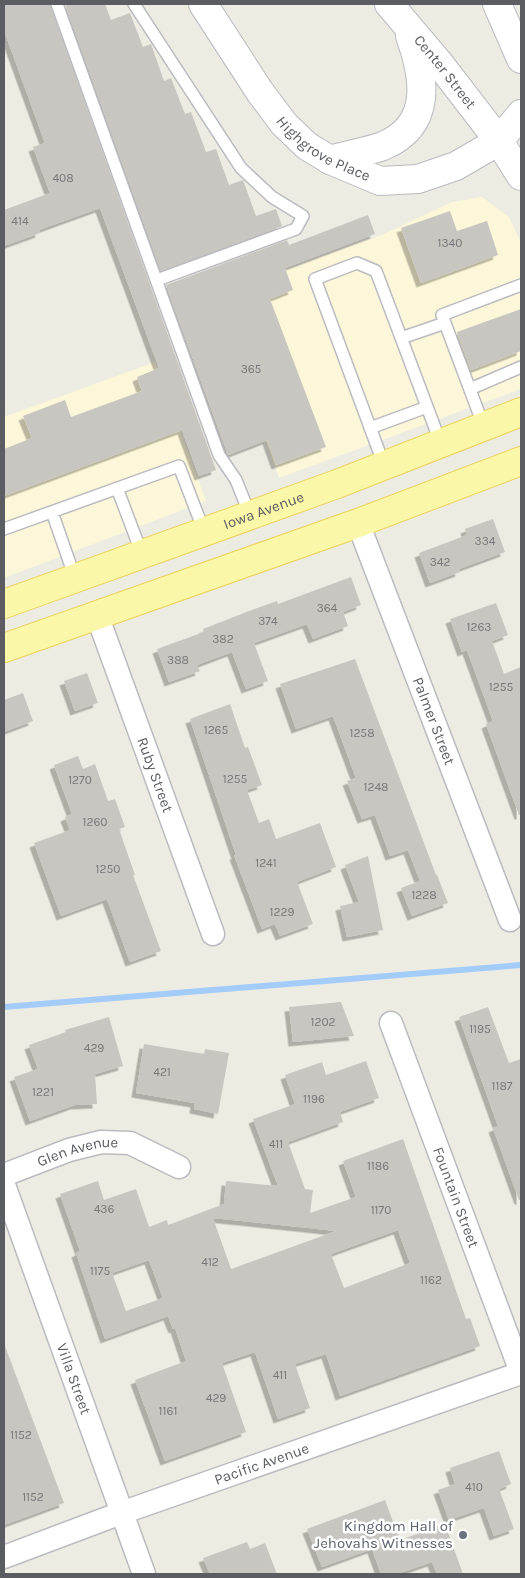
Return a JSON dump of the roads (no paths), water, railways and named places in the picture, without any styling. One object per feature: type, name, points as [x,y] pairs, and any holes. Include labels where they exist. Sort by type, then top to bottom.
[{"type":"main road","name":"Highgrove Place","points":[[203,4],[260,92],[284,124],[307,146],[330,160],[380,181],[418,179],[456,166],[499,141]]},
{"type":"main road","points":[[497,4],[521,59]]},
{"type":"main road","points":[[330,160],[382,146],[398,138],[412,125],[420,107],[423,88],[419,60],[397,13]]},
{"type":"main road","name":"Center Street","points":[[397,13],[439,63],[499,141],[521,176]]},
{"type":"main road","points":[[499,141],[521,114]]},
{"type":"main road","name":"Iowa Avenue","points":[[4,604],[250,515],[521,412]]},
{"type":"main road","points":[[4,648],[358,522],[521,461]]},
{"type":"street","name":"Palmer Street","points":[[358,522],[510,920]]},
{"type":"street","name":"Ruby Street","points":[[97,615],[213,934]]},
{"type":"street","name":"Fountain Street","points":[[392,1023],[521,1373]]},
{"type":"street","name":"Glen Avenue","points":[[4,1175],[69,1150],[101,1142],[130,1143],[179,1167]]},
{"type":"street","name":"Villa Street","points":[[4,1185],[144,1574]]},
{"type":"street","name":"Pacific Avenue","points":[[4,1557],[121,1513],[521,1373]]},
{"type":"lane","points":[[57,4],[219,455],[236,480],[250,515]]},
{"type":"lane","points":[[134,4],[241,168],[272,197],[303,216],[296,229],[157,280]]},
{"type":"lane","points":[[384,465],[315,279],[357,263],[376,271],[440,444]]},
{"type":"lane","points":[[484,427],[442,315],[521,285]]},
{"type":"lane","points":[[401,338],[445,323]]},
{"type":"lane","points":[[470,389],[521,368]]},
{"type":"lane","points":[[370,428],[427,407]]},
{"type":"lane","points":[[4,529],[179,466],[204,531]]},
{"type":"lane","points":[[117,488],[142,554]]},
{"type":"lane","points":[[52,512],[75,578]]},
{"type":"waterway","points":[[4,1007],[521,965]]},
{"type":"place","name":"Kingdom Hall of Jehovahs Witnesses","points":[[463,1535]]}]
